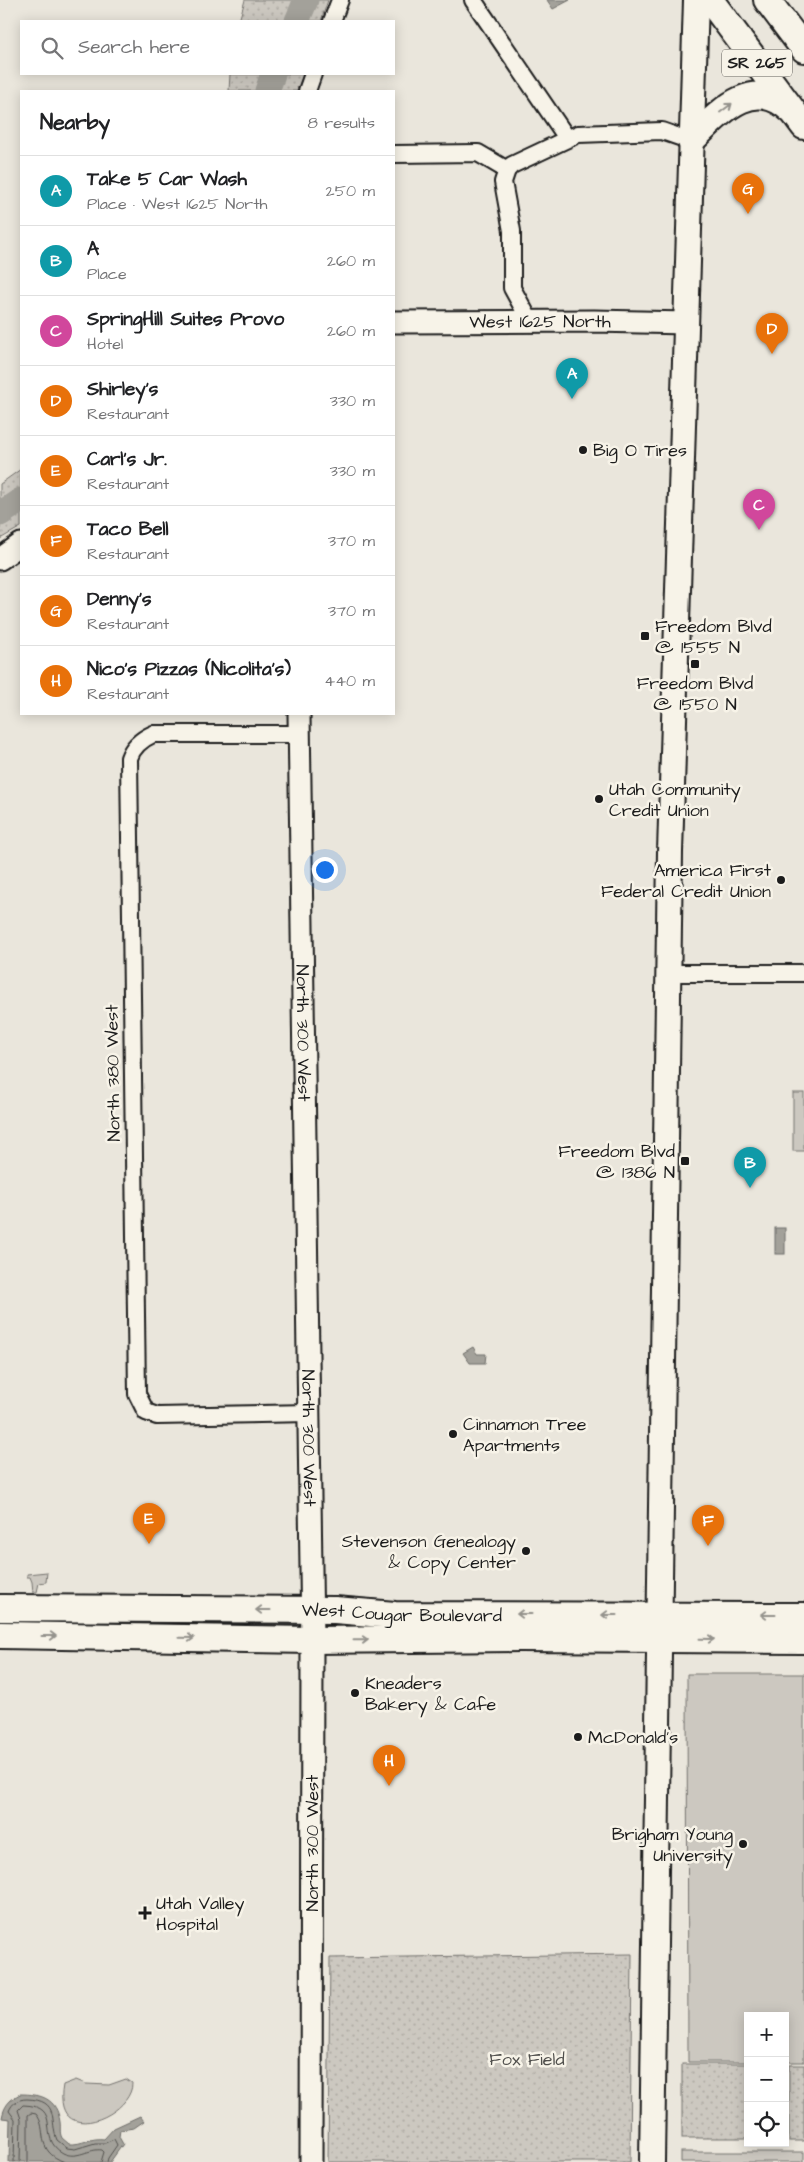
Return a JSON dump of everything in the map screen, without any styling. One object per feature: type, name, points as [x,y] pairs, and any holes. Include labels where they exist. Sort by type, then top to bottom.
[{"type":"main road","points":[[652,2162],[667,973],[696,0]]},
{"type":"main road","name":"SR 265","points":[[710,0],[799,119]]},
{"type":"main road","name":"SR 265","points":[[767,0],[804,49]]},
{"type":"main road","points":[[691,141],[726,107],[742,99],[760,96],[770,98],[786,106],[799,119]]},
{"type":"main road","name":"West Cougar Boulevard","points":[[0,1608],[312,1610],[395,1614],[658,1636],[804,1616]]},
{"type":"main road","name":"West Cougar Boulevard","points":[[0,1636],[312,1640],[658,1636],[804,1640]]},
{"type":"street","points":[[332,20],[340,0]]},
{"type":"street","points":[[473,0],[567,138]]},
{"type":"street","points":[[307,90],[313,75]]},
{"type":"street","points":[[530,321],[512,288],[512,231],[503,182],[507,170],[512,165],[578,134],[662,131],[691,141]]},
{"type":"street","points":[[395,154],[478,153],[507,170]]},
{"type":"street","name":"West 1625 North","points":[[395,322],[687,322]]},
{"type":"street","points":[[0,558],[20,545]]},
{"type":"street","name":"North 380 West","points":[[299,724],[163,733],[145,738],[131,751],[128,766],[137,1394],[146,1412],[157,1416],[309,1413]]},
{"type":"street","name":"North 300 West","points":[[299,724],[312,1610],[311,2162]]},
{"type":"street","points":[[667,973],[804,973]]},
{"type":"green space","points":[[245,0],[328,0],[321,20],[239,20]]},
{"type":"green space","points":[[230,75],[303,75],[297,90],[229,90]]},
{"type":"green space","points":[[20,470],[20,528],[0,539],[0,484]]},
{"type":"green space","points":[[793,1093],[804,1093],[804,1151],[793,1151]]},
{"type":"green space","points":[[47,1572],[46,1582],[39,1583],[37,1592],[33,1592],[32,1582],[30,1577],[27,1577],[27,1574]]},
{"type":"green space","name":"Brigham Young University","points":[[687,1674],[804,1674],[804,2062],[789,2062],[789,2012],[744,2012],[744,2062],[688,2062]]},
{"type":"green space","name":"Fox Field","points":[[632,1954],[630,2162],[328,2162],[330,1958]]},
{"type":"green space","points":[[682,2064],[744,2064],[744,2138],[682,2138]]},
{"type":"green space","points":[[789,2065],[804,2065],[804,2141],[789,2141]]},
{"type":"green space","points":[[126,2079],[132,2083],[129,2095],[120,2106],[107,2115],[93,2121],[80,2122],[69,2117],[63,2105],[63,2085],[76,2080],[86,2084],[109,2085]]},
{"type":"green space","points":[[681,2152],[804,2152],[804,2162],[681,2162]]},
{"type":"water","points":[[547,0],[570,0],[553,9]]},
{"type":"water","points":[[775,1228],[785,1228],[785,1254],[775,1254]]},
{"type":"water","points":[[473,1347],[477,1354],[486,1354],[485,1363],[470,1363],[463,1353]]},
{"type":"water","points":[[20,2094],[35,2095],[52,2103],[58,2114],[62,2138],[69,2144],[104,2139],[114,2128],[140,2116],[144,2121],[134,2128],[120,2130],[119,2137],[123,2144],[110,2162],[9,2162],[10,2119],[2,2118],[8,2104]]},
{"type":"waterway","points":[[297,20],[306,0]]},
{"type":"waterway","points":[[267,90],[273,75]]},
{"type":"waterway","points":[[0,514],[20,501]]},
{"type":"place","name":"Denny's","points":[[748,214]]},
{"type":"place","name":"Shirley's","points":[[772,354]]},
{"type":"place","name":"Take 5 Car Wash","points":[[572,399]]},
{"type":"place","name":"Big O Tires","points":[[583,450]]},
{"type":"place","name":"SpringHill Suites Provo","points":[[759,530]]},
{"type":"place","name":"Freedom Blvd @ 1555 N","points":[[645,636]]},
{"type":"place","name":"Freedom Blvd @ 1550 N","points":[[695,664]]},
{"type":"place","name":"Utah Community Credit Union","points":[[599,799]]},
{"type":"place","name":"America First Federal Credit Union","points":[[781,880]]},
{"type":"place","name":"Freedom Blvd @ 1386 N","points":[[685,1161]]},
{"type":"place","name":"A","points":[[750,1188]]},
{"type":"place","name":"Cinnamon Tree Apartments","points":[[453,1434]]},
{"type":"place","name":"Carl's Jr.","points":[[149,1544]]},
{"type":"place","name":"Taco Bell","points":[[708,1546]]},
{"type":"place","name":"Stevenson Genealogy & Copy Center","points":[[526,1551]]},
{"type":"place","name":"Kneaders Bakery & Cafe","points":[[355,1693]]},
{"type":"place","name":"McDonald's","points":[[578,1737]]},
{"type":"place","name":"Nico's Pizzas (Nicolita's)","points":[[389,1786]]},
{"type":"place","name":"Brigham Young University","points":[[743,1844]]},
{"type":"place","name":"Utah Valley Hospital","points":[[145,1913]]}]
